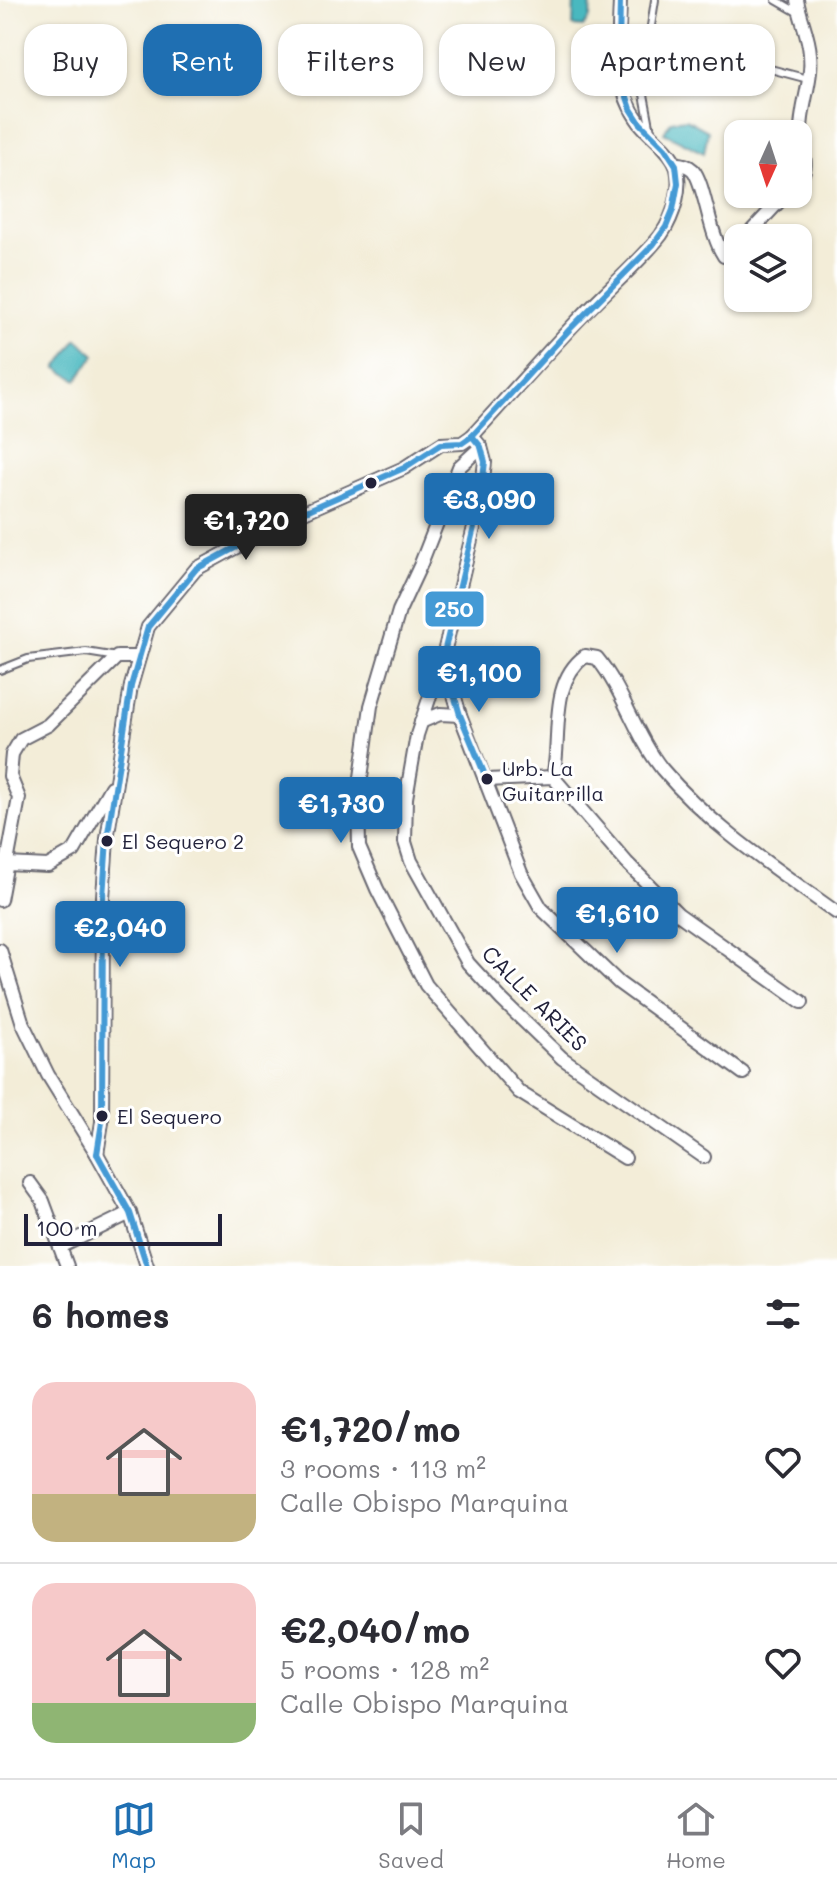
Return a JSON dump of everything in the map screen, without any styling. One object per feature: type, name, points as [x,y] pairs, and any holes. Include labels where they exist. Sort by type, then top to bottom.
[{"type":"street","points":[[97,1154],[102,1122],[103,897],[115,781],[131,686],[148,627],[196,569],[288,519],[404,468],[441,444],[462,443],[472,436],[661,234],[674,210],[679,184],[675,164],[667,151],[652,138],[624,97],[618,75],[620,0]]},
{"type":"street","points":[[798,6],[810,51],[803,120]]},
{"type":"street","points":[[675,164],[686,164],[696,173],[716,244],[724,256]]},
{"type":"street","points":[[758,224],[773,208]]},
{"type":"street","points":[[472,436],[481,447],[459,467],[399,611],[371,706],[358,799],[359,847],[426,985],[519,1092],[625,1158]]},
{"type":"street","name":"CALLE ARIES","points":[[481,447],[485,462],[480,502],[443,657],[421,722],[406,798],[405,842],[411,861],[468,963],[562,1058],[704,1157]]},
{"type":"street","points":[[553,777],[558,757],[559,701],[573,665],[585,656],[597,658],[609,672],[638,731],[662,768],[727,833],[837,913]]},
{"type":"street","points":[[0,900],[19,798],[10,776],[12,754],[21,739],[48,725],[117,657],[139,657]]},
{"type":"street","points":[[443,657],[460,715],[521,873],[541,908],[619,983],[743,1073]]},
{"type":"street","points":[[421,722],[440,714],[460,715]]},
{"type":"street","points":[[487,780],[553,777]]},
{"type":"street","points":[[553,777],[627,863],[678,914],[802,1002]]},
{"type":"street","points":[[7,864],[48,866],[74,851],[115,781]]},
{"type":"street","points":[[0,950],[29,1037],[48,1075],[130,1213],[147,1266]]},
{"type":"street","points":[[30,1183],[43,1201],[67,1266]]},
{"type":"street","points":[[60,1247],[130,1213]]},
{"type":"lane","points":[[652,138],[642,84],[655,0]]},
{"type":"lane","points":[[776,0],[798,6]]},
{"type":"lane","points":[[775,70],[808,79]]},
{"type":"lane","points":[[0,670],[28,659],[86,652],[117,657]]},
{"type":"water","points":[[574,0],[591,0],[590,18],[585,24],[573,24]]},
{"type":"water","points":[[686,119],[708,131],[704,153],[664,133],[671,121]]},
{"type":"water","points":[[77,339],[95,355],[77,380],[57,368]]},
{"type":"transit line","name":"250","points":[[97,1154],[102,1122],[103,897],[107,839],[131,686],[148,627],[196,569],[288,519],[404,468],[441,444],[462,443],[472,436],[570,329],[653,245],[673,210],[678,183],[676,165],[631,109],[621,79],[620,0]]},
{"type":"transit line","name":"250","points":[[472,436],[481,447],[485,462],[480,502],[443,657],[460,715],[487,780]]},
{"type":"transit line","name":"250","points":[[97,1154],[130,1213],[147,1266]]},
{"type":"place","name":"Urb. La Guitarrilla","points":[[487,779]]},
{"type":"place","name":"El Sequero 2","points":[[107,841]]},
{"type":"place","name":"El Sequero","points":[[102,1116]]}]
